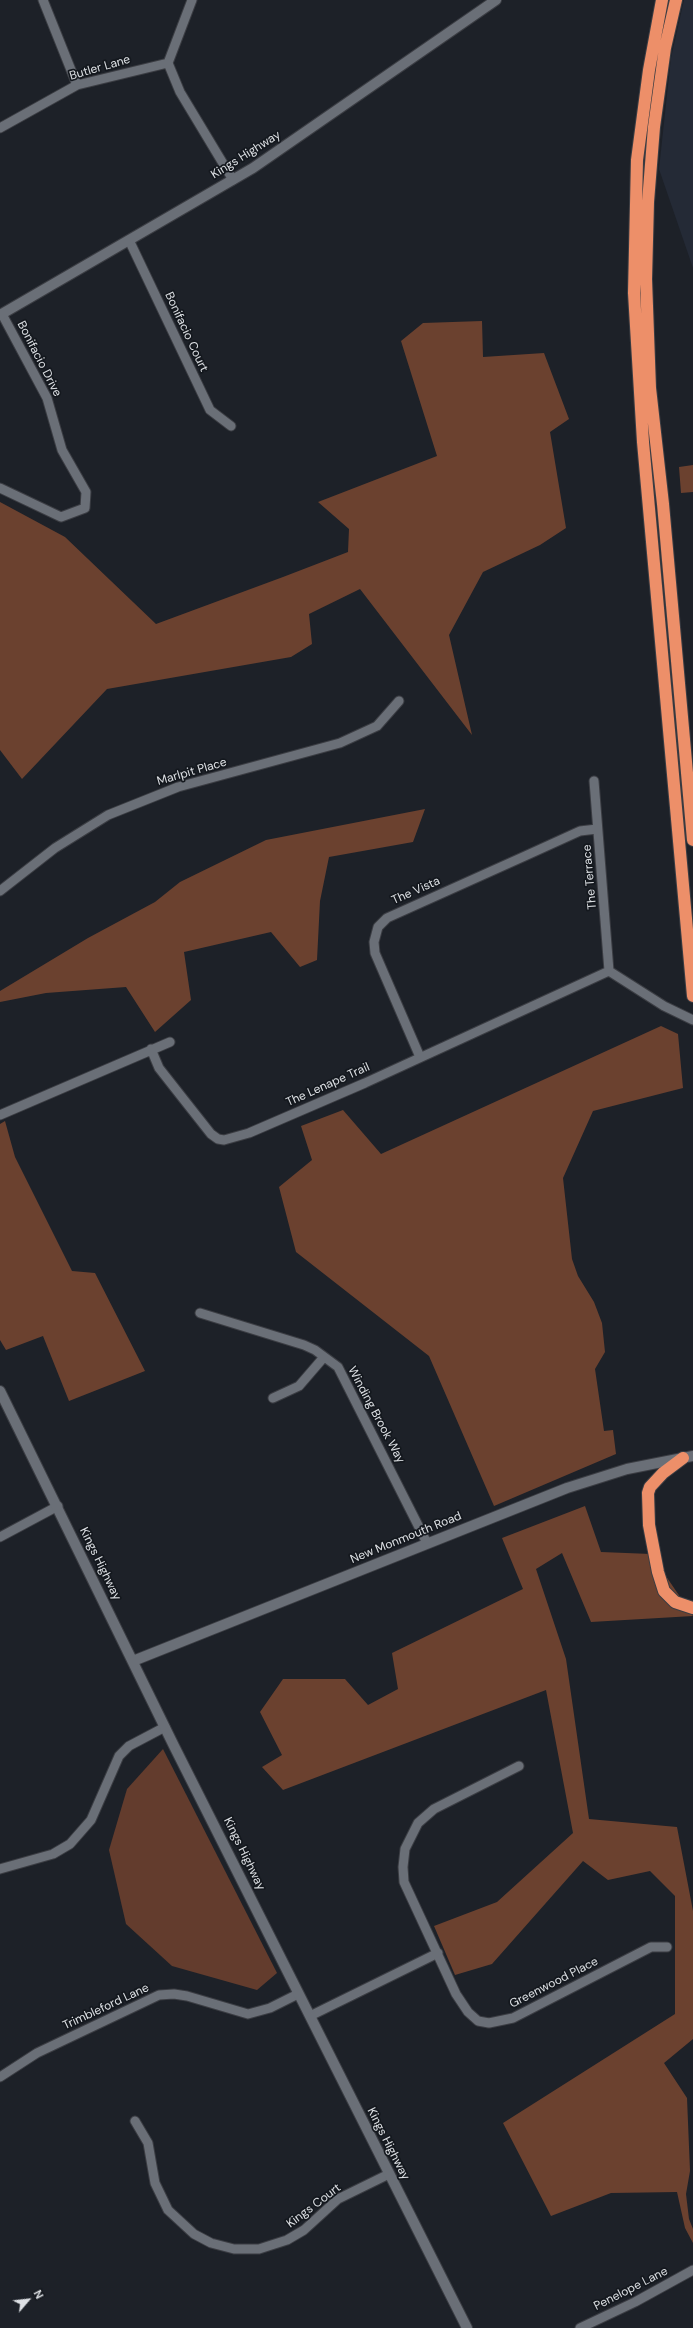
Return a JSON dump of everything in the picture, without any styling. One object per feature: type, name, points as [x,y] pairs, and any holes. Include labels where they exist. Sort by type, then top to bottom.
[{"type":"highway","points":[[662,0],[648,76],[637,160],[634,293],[643,442],[693,996]]},
{"type":"highway","points":[[676,0],[665,48],[654,127],[648,202],[646,279],[651,395],[663,504],[693,840]]},
{"type":"highway","points":[[688,1457],[663,1473],[650,1487],[648,1494],[649,1525],[658,1572],[664,1591],[675,1602],[693,1608]]},
{"type":"street","points":[[43,0],[77,85]]},
{"type":"street","points":[[192,0],[168,62],[180,92],[233,180]]},
{"type":"street","name":"Kings Highway","points":[[1,314],[233,180],[276,153],[496,0]]},
{"type":"street","name":"Butler Lane","points":[[0,128],[77,85],[168,62]]},
{"type":"street","name":"Bonifacio Court","points":[[129,240],[210,410],[231,426]]},
{"type":"street","name":"Bonifacio Drive","points":[[0,488],[61,517],[85,508],[86,492],[62,450],[47,398],[1,314]]},
{"type":"street","name":"Marlpit Place","points":[[0,891],[55,848],[108,815],[178,787],[340,743],[377,726],[399,701]]},
{"type":"street","name":"The Terrace","points":[[594,781],[609,971]]},
{"type":"street","name":"The Vista","points":[[420,1057],[375,953],[374,942],[378,927],[387,918],[524,856],[580,831],[597,829]]},
{"type":"street","points":[[609,971],[664,1006],[693,1020]]},
{"type":"street","name":"The Lenape Trail","points":[[152,1049],[159,1068],[211,1134],[218,1140],[224,1140],[249,1132],[539,1005],[609,971]]},
{"type":"street","points":[[0,1115],[170,1042]]},
{"type":"street","name":"Winding Brook Way","points":[[200,1312],[304,1345],[332,1362],[344,1375],[427,1543]]},
{"type":"street","points":[[273,1398],[299,1386],[324,1357]]},
{"type":"street","name":"Kings Highway","points":[[1,1393],[298,1994],[467,2328]]},
{"type":"street","name":"New Monmouth Road","points":[[133,1661],[427,1543],[602,1476],[688,1457]]},
{"type":"street","points":[[0,1537],[58,1506]]},
{"type":"street","points":[[0,1869],[54,1854],[70,1844],[91,1820],[119,1756],[129,1746],[165,1727]]},
{"type":"street","name":"Greenwood Place","points":[[519,1766],[434,1809],[418,1823],[408,1842],[403,1878],[412,1902],[438,1952],[456,1994],[468,2012],[478,2021],[490,2023],[513,2018],[651,1947],[667,1947]]},
{"type":"street","points":[[310,2016],[438,1952]]},
{"type":"street","name":"Trimbleford Lane","points":[[0,2077],[37,2053],[159,1995],[174,1994],[187,1996],[248,2014],[270,2008],[298,1994]]},
{"type":"street","name":"Kings Court","points":[[135,2121],[148,2143],[155,2183],[168,2210],[194,2234],[211,2243],[234,2249],[260,2249],[287,2240],[304,2230],[338,2199],[389,2174]]},
{"type":"street","name":"Penelope Lane","points":[[580,2328],[635,2302],[693,2270]]},
{"type":"shaded area","points":[[684,0],[693,0],[693,268],[659,169],[671,58]]},
{"type":"shaded area","points":[[482,321],[483,357],[544,353],[569,419],[550,432],[566,528],[540,545],[483,572],[449,635],[472,735],[360,589],[309,614],[312,644],[291,657],[107,689],[22,779],[0,750],[0,502],[65,537],[156,624],[283,577],[348,552],[349,529],[318,502],[437,456],[401,341],[423,323]]},
{"type":"shaded area","points":[[693,465],[693,492],[681,493],[679,467]]},
{"type":"shaded area","points":[[425,809],[413,842],[329,857],[320,901],[317,960],[300,967],[271,932],[184,952],[191,1000],[155,1032],[126,987],[46,993],[0,1002],[0,991],[88,938],[155,902],[180,882],[266,840]]},
{"type":"shaded area","points":[[661,1026],[678,1034],[683,1088],[593,1111],[563,1178],[572,1259],[578,1276],[594,1302],[602,1323],[605,1352],[595,1369],[604,1431],[613,1430],[616,1454],[494,1506],[429,1356],[296,1252],[279,1187],[312,1160],[301,1126],[343,1110],[381,1154]]},
{"type":"shaded area","points":[[5,1121],[15,1157],[72,1271],[95,1273],[145,1371],[69,1401],[43,1336],[6,1350],[0,1340],[0,1124]]},
{"type":"shaded area","points":[[585,1506],[601,1552],[651,1554],[693,1616],[591,1622],[562,1553],[536,1569],[566,1659],[589,1819],[677,1827],[693,1911],[693,2039],[664,2063],[687,2098],[690,2171],[686,2194],[689,2219],[693,2229],[693,2243],[685,2228],[677,2192],[611,2193],[551,2216],[503,2123],[675,2014],[675,1896],[650,1871],[608,1880],[583,1861],[492,1964],[455,1975],[434,1926],[497,1902],[573,1833],[546,1690],[283,1790],[262,1767],[282,1755],[260,1712],[283,1679],[345,1679],[368,1705],[398,1689],[392,1653],[523,1589],[502,1538]]},
{"type":"shaded area","points":[[163,1749],[277,1973],[257,1990],[172,1966],[126,1924],[109,1850],[127,1789]]}]
